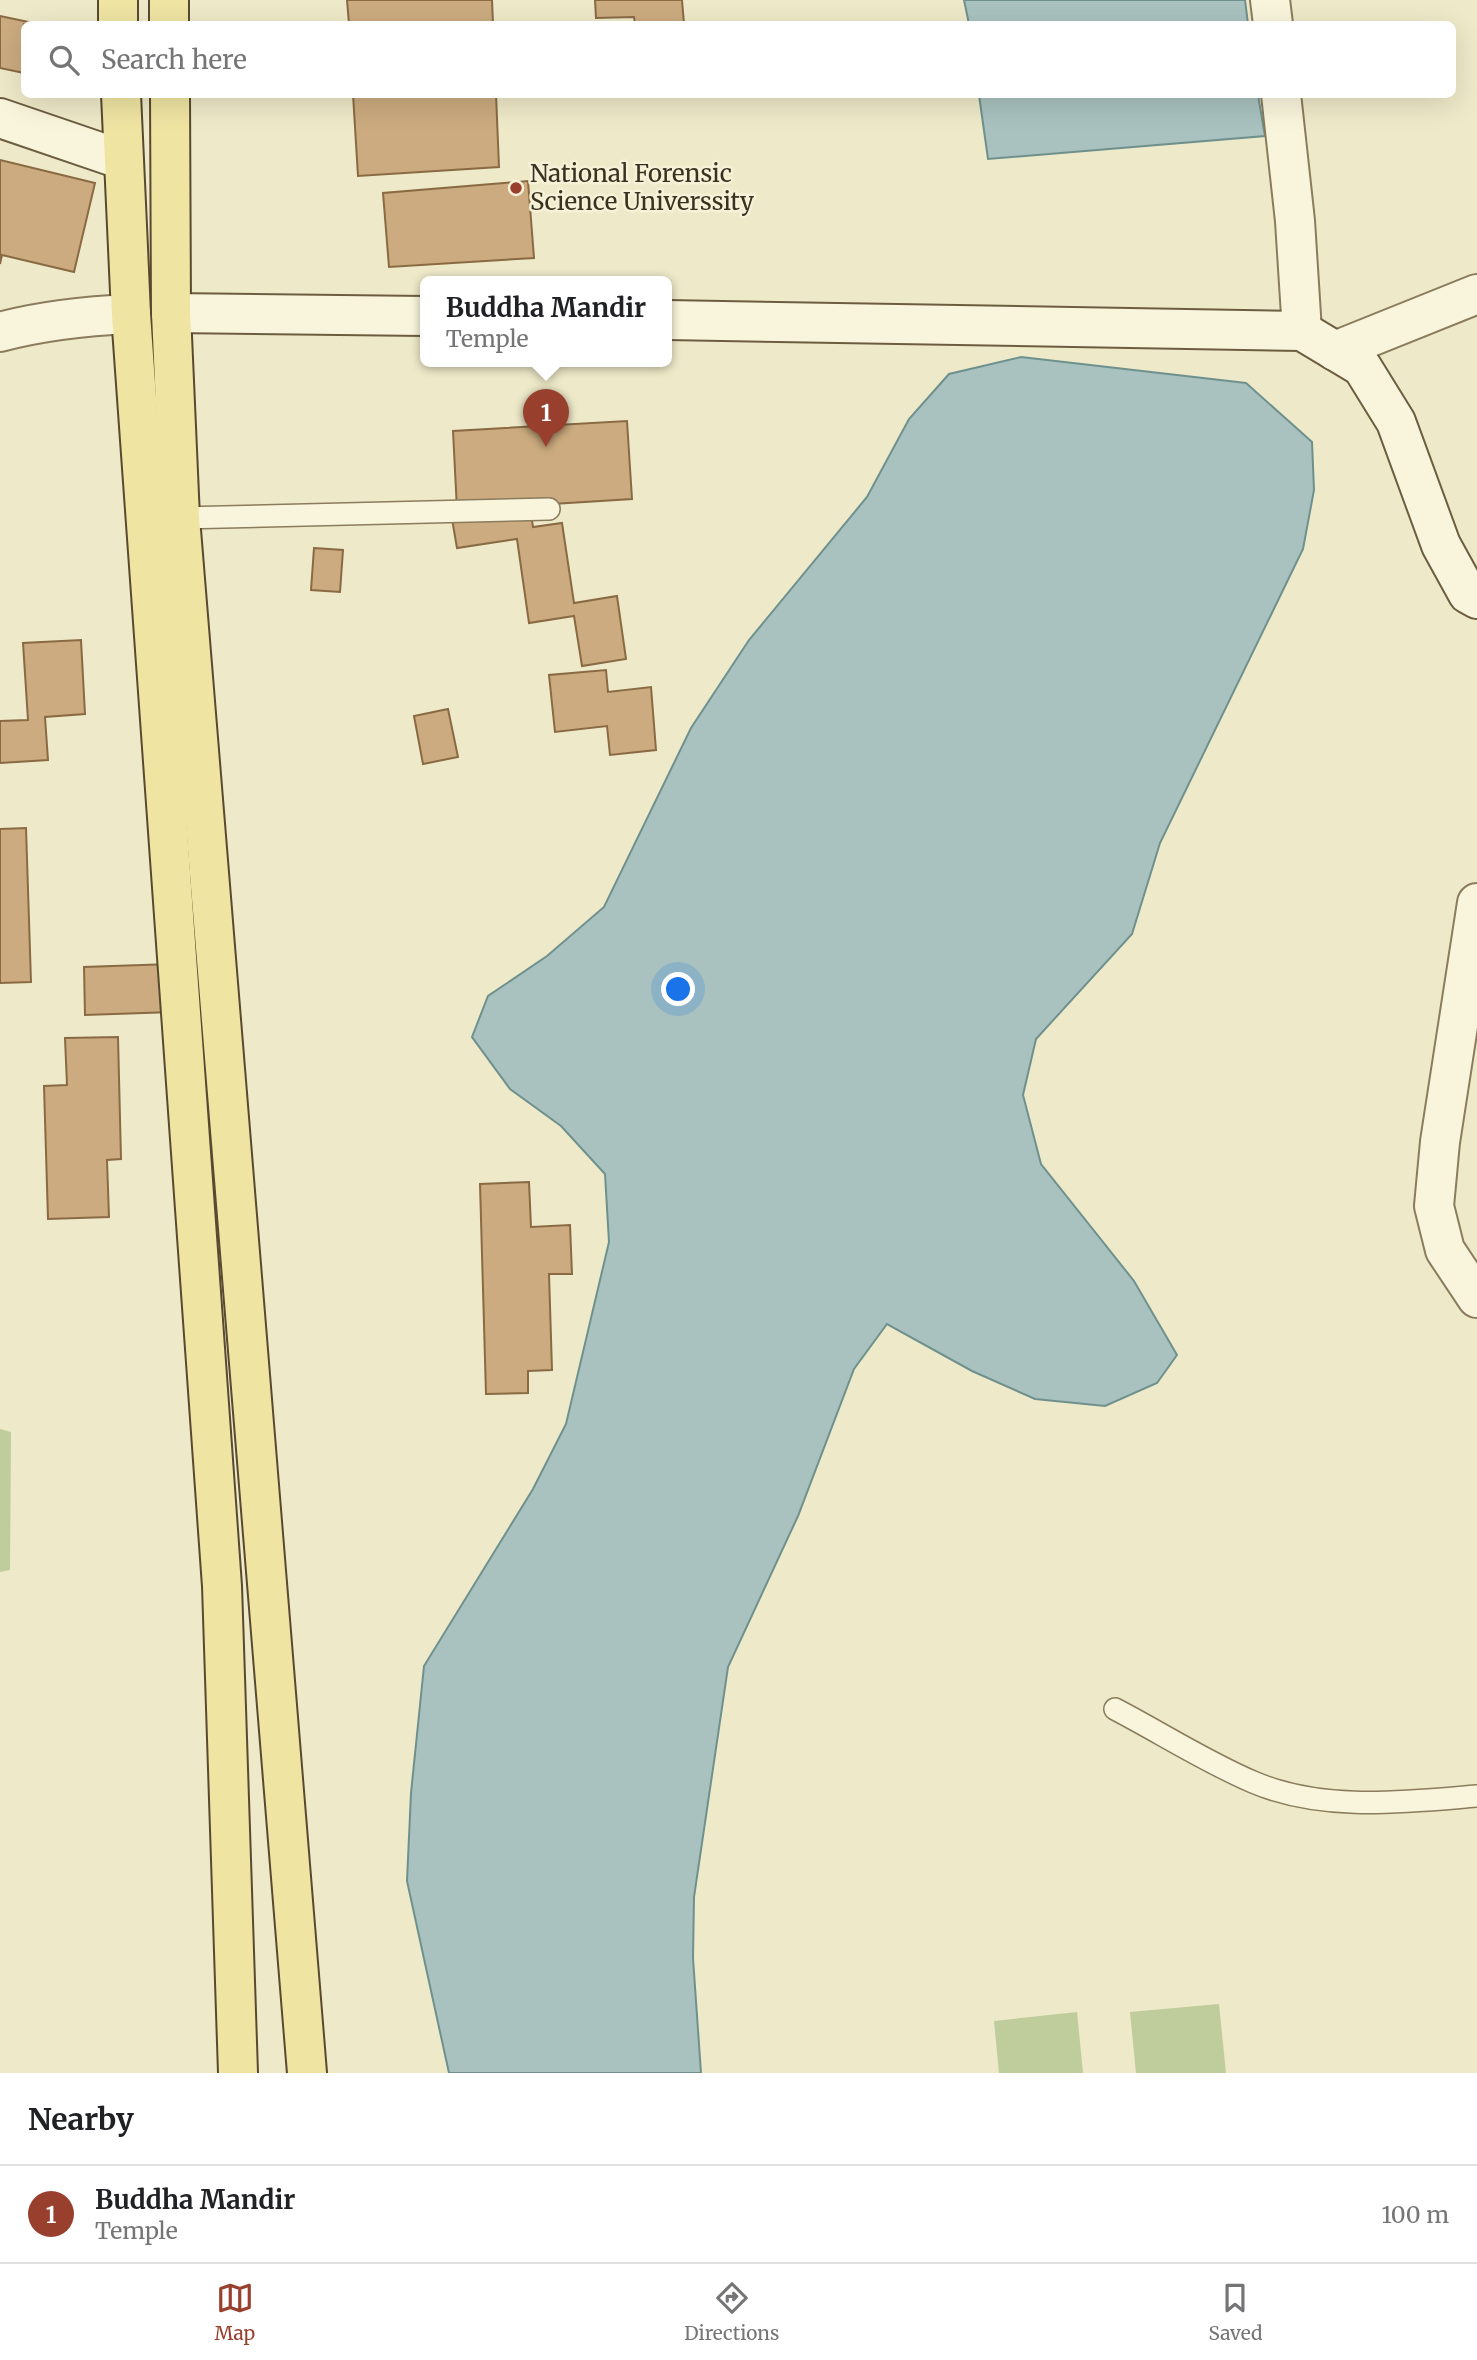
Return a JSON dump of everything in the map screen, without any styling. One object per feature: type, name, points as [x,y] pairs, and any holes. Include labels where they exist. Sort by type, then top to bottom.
[{"type":"main road","points":[[118,0],[118,21]]},
{"type":"main road","points":[[169,0],[169,21]]},
{"type":"main road","points":[[121,98],[131,314],[222,1586],[238,2073]]},
{"type":"main road","points":[[170,98],[171,313],[180,518],[307,2073]]},
{"type":"street","points":[[1270,0],[1273,21]]},
{"type":"street","points":[[1281,98],[1295,221],[1302,331]]},
{"type":"street","points":[[0,118],[123,160]]},
{"type":"street","points":[[1335,351],[1477,295]]},
{"type":"street","points":[[171,313],[420,316]]},
{"type":"street","points":[[0,332],[58,319],[131,314]]},
{"type":"street","points":[[672,320],[1302,331],[1362,368],[1396,422],[1441,545],[1468,594],[1477,599]]},
{"type":"street","points":[[1477,903],[1440,1142],[1434,1206],[1445,1251],[1477,1298]]},
{"type":"lane","points":[[180,518],[549,509]]},
{"type":"lane","points":[[1115,1709],[1254,1783],[1302,1797],[1366,1803],[1477,1796]]},
{"type":"green space","points":[[0,1429],[11,1432],[10,1570],[0,1572]]},
{"type":"green space","points":[[1219,2004],[1226,2073],[1136,2073],[1130,2012]]},
{"type":"green space","points":[[1077,2012],[1083,2073],[999,2073],[994,2021]]},
{"type":"water","points":[[964,0],[1245,0],[1248,21],[968,21]]},
{"type":"water","points":[[979,98],[1259,98],[1265,136],[988,159]]},
{"type":"water","points":[[1021,357],[1246,383],[1312,442],[1314,490],[1303,549],[1160,843],[1132,934],[1036,1039],[1023,1095],[1041,1164],[1134,1281],[1177,1355],[1157,1383],[1105,1406],[1035,1399],[972,1371],[887,1324],[854,1369],[798,1516],[728,1667],[694,1897],[693,1958],[701,2073],[449,2073],[407,1881],[411,1793],[424,1666],[533,1489],[566,1424],[609,1242],[605,1174],[561,1126],[510,1089],[472,1037],[488,996],[547,956],[604,907],[691,728],[749,640],[867,497],[909,419],[949,374]]},
{"type":"building","points":[[347,0],[492,0],[493,21],[349,21]]},
{"type":"building","points":[[595,0],[682,0],[684,21],[635,21],[634,17],[596,18]]},
{"type":"building","points":[[0,16],[24,21],[21,21],[21,72],[0,68]]},
{"type":"building","points":[[353,98],[496,98],[499,167],[358,176]]},
{"type":"building","points":[[0,160],[95,183],[74,272],[2,255],[0,264]]},
{"type":"building","points":[[528,181],[534,258],[389,267],[383,193]]},
{"type":"building","points":[[627,421],[632,499],[457,510],[453,431]]},
{"type":"building","points":[[530,507],[533,527],[562,523],[574,603],[617,596],[626,659],[582,666],[574,616],[529,623],[517,539],[457,548],[452,519]]},
{"type":"building","points":[[314,548],[343,550],[340,592],[311,590]]},
{"type":"building","points":[[81,640],[85,714],[45,717],[48,760],[0,763],[0,721],[28,720],[23,643]]},
{"type":"building","points":[[606,670],[608,692],[651,687],[656,750],[610,755],[607,726],[555,732],[549,675]]},
{"type":"building","points":[[448,709],[458,757],[423,764],[414,716]]},
{"type":"building","points":[[26,828],[31,982],[0,983],[0,829]]},
{"type":"building","points":[[171,964],[173,1012],[85,1015],[84,967]]},
{"type":"building","points":[[118,1037],[121,1159],[107,1160],[109,1217],[48,1219],[44,1086],[67,1085],[65,1038]]},
{"type":"building","points":[[529,1182],[531,1227],[570,1225],[572,1274],[549,1274],[552,1370],[528,1371],[528,1393],[486,1394],[480,1184]]},
{"type":"place","name":"National Forensic Science Universsity","points":[[516,188]]},
{"type":"place","name":"Buddha Mandir","points":[[546,447]]}]
